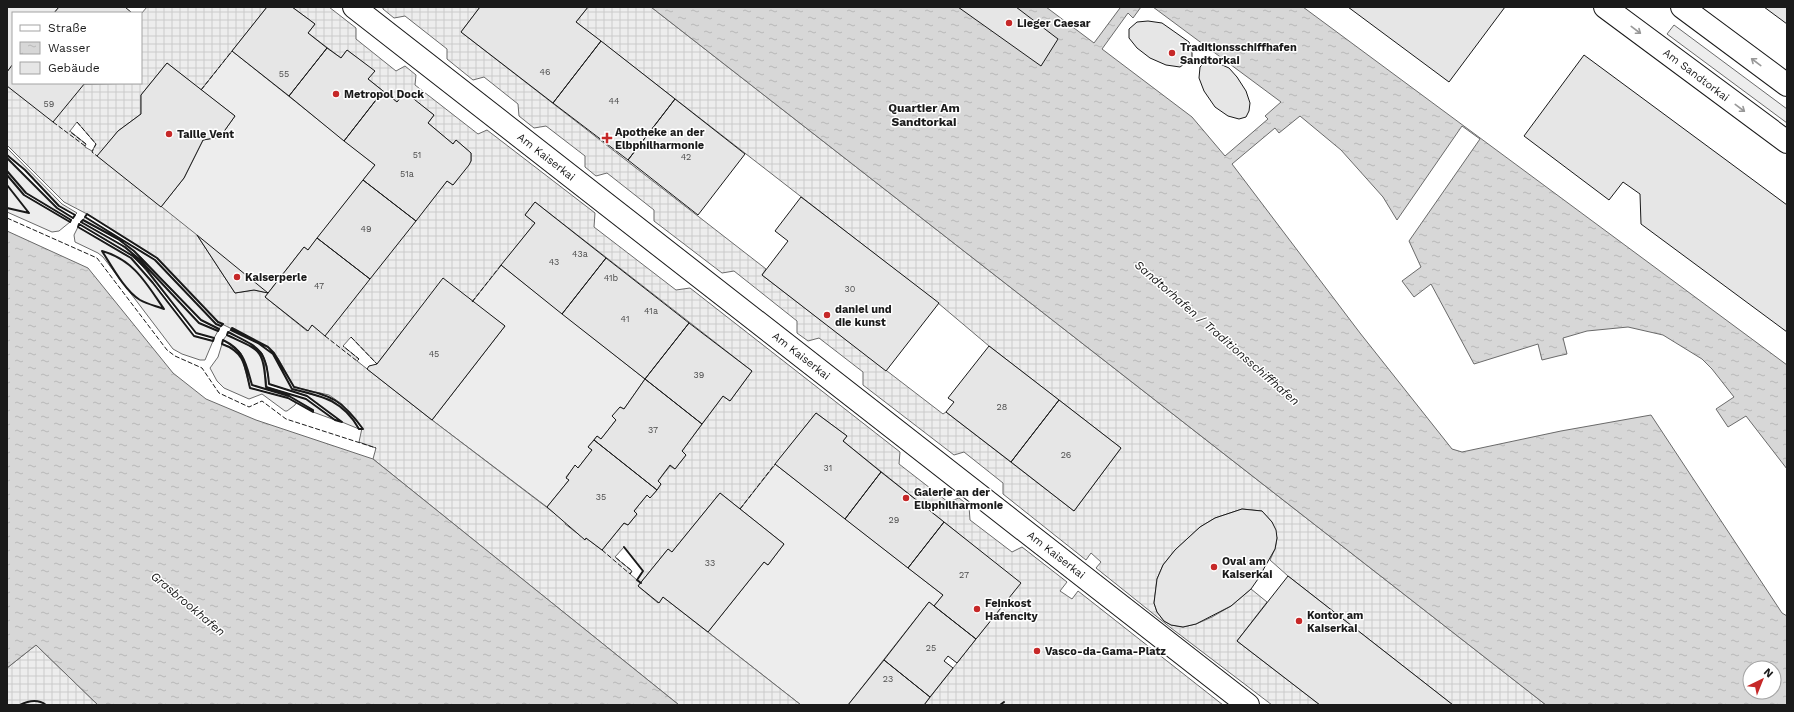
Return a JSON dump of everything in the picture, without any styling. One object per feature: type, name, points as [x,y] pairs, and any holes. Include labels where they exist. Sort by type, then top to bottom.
[{"type":"street","name":"Am Kaiserkai","points":[[354,7],[1248,705]]},
{"type":"street","name":"Am Sandtorkai","points":[[1605,7],[1787,142]]},
{"type":"street","points":[[1682,7],[1787,85]]},
{"type":"shaded area","points":[[7,7],[59,7],[55,12],[12,12],[12,65],[7,72]]},
{"type":"shaded area","points":[[147,7],[267,7],[201,90],[167,63],[141,95],[141,114],[118,131],[98,156],[197,235],[235,293],[254,290],[268,293],[265,297],[307,331],[312,325],[325,335],[447,181],[453,185],[471,161],[471,153],[456,140],[453,144],[428,123],[434,115],[405,93],[397,102],[368,79],[374,71],[347,50],[341,58],[308,33],[315,24],[292,7],[329,7],[356,28],[356,39],[396,71],[405,66],[416,75],[415,85],[478,134],[487,130],[595,213],[594,227],[676,290],[690,288],[900,452],[899,464],[948,502],[959,498],[969,506],[970,520],[1012,552],[1022,547],[1067,582],[1060,591],[1072,599],[1078,591],[1223,705],[924,705],[1020,583],[843,441],[847,436],[816,413],[740,509],[720,493],[672,552],[668,549],[638,586],[658,603],[663,597],[801,705],[679,705],[373,459],[376,448],[359,442],[362,428],[342,404],[329,395],[294,387],[278,358],[268,347],[218,322],[157,258],[87,214],[64,202],[7,145],[7,86],[142,84],[142,13]],"holes":[[[77,122],[96,144],[92,151],[85,147],[86,144],[70,131]],[[535,202],[752,371],[730,401],[723,396],[682,451],[686,455],[675,469],[670,466],[658,481],[661,484],[657,490],[650,498],[647,495],[634,511],[637,514],[628,525],[624,523],[602,550],[565,524],[566,522],[357,361],[359,359],[343,346],[351,337],[377,364],[404,329],[472,302],[535,223],[525,215]],[[624,547],[643,571],[637,580],[630,574],[632,571],[615,557]]]},
{"type":"shaded area","points":[[383,7],[480,7],[461,32],[766,269],[762,275],[943,414],[946,412],[1074,511],[1121,448],[989,346],[938,303],[576,22],[588,7],[651,7],[1546,705],[1453,705],[1288,576],[1270,560],[1275,549],[1277,538],[1272,522],[1262,511],[1242,509],[1215,518],[1200,527],[1175,550],[1163,565],[1157,579],[1154,603],[1157,612],[1164,621],[1171,625],[1183,627],[1196,624],[1212,617],[1231,606],[1251,589],[1267,602],[1237,641],[1320,705],[1272,705],[1171,628],[1096,568],[1101,562],[1091,553],[1086,560],[1003,494],[1003,483],[964,452],[954,455],[863,385],[863,372],[819,338],[808,341],[797,333],[797,321],[734,271],[722,273],[654,221],[654,210],[607,173],[596,176],[585,167],[585,156],[546,126],[534,128],[519,116],[518,104],[484,77],[473,80],[447,59],[447,49],[405,16],[394,18],[383,9]]},
{"type":"shaded area","points":[[1674,25],[1787,109],[1787,123],[1667,34]]},
{"type":"shaded area","points":[[232,51],[375,165],[308,250],[304,247],[268,293],[260,290],[247,290],[235,293],[196,236],[161,207],[184,178],[203,140],[220,137],[235,116],[201,90]]},
{"type":"shaded area","points":[[7,148],[62,204],[77,213],[75,215],[59,206],[25,170],[7,155]]},
{"type":"shaded area","points":[[7,158],[57,208],[73,218],[71,220],[26,193],[7,171]]},
{"type":"shaded area","points":[[7,175],[24,195],[70,222],[59,231],[52,232],[7,212]]},
{"type":"shaded area","points":[[85,217],[155,260],[216,324],[221,326],[219,329],[201,320],[141,257],[118,239],[83,220]]},
{"type":"shaded area","points":[[81,222],[117,242],[139,259],[199,323],[218,331],[214,338],[196,333],[139,262],[125,251],[79,224]]},
{"type":"shaded area","points":[[78,227],[131,258],[153,283],[194,336],[213,341],[205,360],[200,360],[182,354],[173,349],[103,257],[75,242],[74,235]]},
{"type":"shaded area","points":[[501,265],[645,379],[624,409],[620,407],[613,416],[616,420],[601,439],[597,436],[588,447],[592,450],[578,468],[575,466],[566,477],[569,480],[547,507],[432,420],[505,326],[472,302]]},
{"type":"shaded area","points":[[231,330],[258,343],[273,354],[292,389],[332,400],[349,414],[359,429],[342,422],[307,396],[269,384],[267,366],[262,353],[253,345],[228,332]]},
{"type":"shaded area","points":[[227,335],[252,347],[260,354],[264,361],[267,387],[306,399],[335,420],[313,412],[313,410],[289,396],[252,385],[241,353],[235,347],[223,340]]},
{"type":"shaded area","points":[[222,344],[234,348],[242,358],[250,388],[288,398],[296,403],[295,405],[285,411],[262,394],[249,399],[224,388],[217,381],[210,368],[218,357]]},
{"type":"shaded area","points":[[775,464],[943,595],[934,606],[929,602],[848,705],[801,705],[708,632],[764,562],[768,565],[784,544],[740,509]]},
{"type":"shaded area","points":[[36,645],[98,705],[7,705],[7,668]]},
{"type":"water","name":"Sandtorhafen / Traditionsschiffhafen","points":[[651,7],[1303,7],[1787,365],[1787,705],[1546,705]]},
{"type":"water","name":"Grasbrookhafen","points":[[7,231],[88,268],[173,373],[206,399],[256,420],[373,459],[679,705],[98,705],[36,645],[7,668]]},
{"type":"pier","points":[[1046,7],[1119,7],[1120,8],[1094,43]]},
{"type":"pier","points":[[1141,7],[1153,7],[1281,102],[1265,116],[1268,119],[1225,156],[1192,117],[1102,49],[1128,13],[1133,18]]},
{"type":"pier","points":[[1300,116],[1341,150],[1383,197],[1397,220],[1462,126],[1480,139],[1409,241],[1421,267],[1402,281],[1414,297],[1431,284],[1474,364],[1538,344],[1542,360],[1567,354],[1563,338],[1587,331],[1628,327],[1663,335],[1702,359],[1712,369],[1734,397],[1716,409],[1728,427],[1746,416],[1787,469],[1787,616],[1782,613],[1651,415],[1561,431],[1462,452],[1452,449],[1360,333],[1232,164],[1275,128],[1279,133]]},
{"type":"building","points":[[59,7],[125,7],[131,12],[55,12]]},
{"type":"building","points":[[267,7],[292,7],[315,24],[308,33],[327,48],[289,96],[232,51]]},
{"type":"building","points":[[480,7],[588,7],[576,22],[601,41],[553,103],[461,32]]},
{"type":"building","name":"Lieger Caesar","points":[[958,7],[1016,7],[1058,39],[1041,66]]},
{"type":"building","points":[[1348,7],[1505,7],[1449,82]]},
{"type":"building","points":[[1764,7],[1787,7],[1787,24]]},
{"type":"building","points":[[1148,21],[1162,23],[1189,42],[1192,57],[1180,67],[1166,65],[1150,58],[1137,48],[1129,38],[1129,29],[1137,22]]},
{"type":"building","points":[[601,41],[675,99],[628,160],[553,103]]},
{"type":"building","name":"Metropol Dock","points":[[327,48],[341,58],[347,50],[375,71],[368,79],[383,91],[344,141],[289,96]]},
{"type":"building","points":[[1584,55],[1787,205],[1787,332],[1641,224],[1640,194],[1623,182],[1609,200],[1524,136]]},
{"type":"building","name":"Taille Vent","points":[[167,63],[235,116],[220,137],[203,140],[184,178],[161,207],[97,156],[118,131],[141,114],[141,95]]},
{"type":"building","points":[[1204,63],[1220,64],[1229,68],[1237,77],[1246,91],[1250,103],[1249,111],[1246,117],[1239,119],[1228,116],[1215,107],[1204,91],[1199,78],[1200,67]]},
{"type":"building","points":[[12,65],[12,84],[84,84],[53,122],[7,86],[7,72]]},
{"type":"building","points":[[383,91],[397,102],[405,92],[434,115],[428,123],[453,144],[456,140],[471,153],[471,161],[469,165],[453,185],[447,181],[416,221],[363,180],[375,165],[344,141]]},
{"type":"building","points":[[675,99],[745,154],[698,215],[628,160]]},
{"type":"building","points":[[363,180],[416,221],[370,279],[317,238]]},
{"type":"building","points":[[801,197],[939,303],[886,371],[762,275],[788,241],[775,231]]},
{"type":"building","points":[[535,202],[606,258],[562,314],[501,265],[535,223],[525,215]]},
{"type":"building","points":[[197,235],[268,293],[254,290],[235,293]]},
{"type":"building","points":[[317,238],[370,279],[325,336],[312,325],[308,331],[265,297],[304,247],[308,250]]},
{"type":"building","points":[[606,258],[689,323],[645,379],[562,314]]},
{"type":"building","points":[[443,278],[505,326],[432,420],[367,369],[369,366],[377,364]]},
{"type":"building","points":[[689,323],[752,371],[730,401],[723,396],[702,424],[645,379]]},
{"type":"building","points":[[989,346],[1059,400],[1011,462],[946,412],[954,402],[948,398]]},
{"type":"building","points":[[645,379],[702,424],[682,451],[686,455],[675,469],[670,465],[658,481],[661,484],[657,490],[594,440],[597,436],[601,439],[616,420],[612,416],[620,407],[624,409]]},
{"type":"building","points":[[1059,400],[1121,448],[1074,511],[1011,462]]},
{"type":"building","points":[[816,413],[847,436],[843,441],[881,472],[845,519],[775,464]]},
{"type":"building","points":[[594,440],[657,490],[650,498],[647,495],[634,511],[637,514],[628,525],[624,523],[602,550],[586,538],[585,540],[547,507],[569,480],[566,478],[575,465],[578,468],[592,450],[588,447]]},
{"type":"building","points":[[881,472],[944,522],[908,568],[845,519]]},
{"type":"building","points":[[720,493],[784,544],[768,565],[764,562],[708,632],[663,597],[659,603],[638,586],[668,549],[672,552]]},
{"type":"building","name":"Oval am Kaiserkai","points":[[1242,509],[1262,511],[1272,522],[1276,530],[1277,538],[1275,549],[1258,579],[1251,589],[1231,606],[1196,624],[1183,627],[1171,625],[1164,621],[1157,612],[1154,603],[1157,579],[1163,565],[1175,550],[1200,527],[1215,518]]},
{"type":"building","points":[[944,522],[1021,583],[976,639],[934,606],[943,595],[908,568]]},
{"type":"building","name":"Kontor am Kaiserkai","points":[[1288,576],[1453,705],[1320,705],[1237,641]]},
{"type":"building","points":[[929,602],[976,639],[957,663],[948,656],[944,661],[953,668],[930,697],[884,660]]},
{"type":"building","points":[[884,660],[930,697],[924,705],[848,705]]},
{"type":"fence","points":[[201,90],[232,51]]},
{"type":"fence","points":[[53,122],[85,146],[86,144],[69,131]]},
{"type":"fence","points":[[77,122],[96,144],[92,152],[97,156]]},
{"type":"fence","points":[[7,218],[97,258],[167,350],[175,356],[202,368],[219,393],[249,407],[262,401],[286,419],[376,448]]},
{"type":"fence","points":[[472,302],[501,265]]},
{"type":"fence","points":[[325,336],[357,361],[359,359],[343,346]]},
{"type":"fence","points":[[351,337],[377,364]]},
{"type":"fence","points":[[740,509],[775,464]]},
{"type":"fence","points":[[602,550],[630,574],[632,571],[615,557]]},
{"type":"wall","points":[[7,155],[25,170],[59,206],[75,215],[73,218]]},
{"type":"wall","points":[[7,158],[57,208],[73,218]]},
{"type":"wall","points":[[7,171],[26,193],[71,220],[70,222],[24,195],[7,175]]},
{"type":"wall","points":[[7,185],[29,213],[7,208]]},
{"type":"wall","points":[[87,214],[157,258],[218,322],[223,324],[221,326],[216,324],[155,260],[85,217],[87,214]]},
{"type":"wall","points":[[83,220],[118,239],[134,251],[201,320],[219,329],[218,331],[199,323],[139,259],[125,247],[81,222],[83,220]]},
{"type":"wall","points":[[79,224],[133,256],[146,269],[196,333],[214,338],[213,341],[194,336],[153,283],[131,258],[78,227],[79,224]]},
{"type":"wall","points":[[102,251],[123,260],[131,266],[145,282],[164,309],[140,300],[134,296],[119,277],[102,251]]},
{"type":"wall","points":[[232,328],[268,347],[274,353],[294,387],[333,399],[348,410],[363,429],[359,429],[353,419],[339,405],[322,397],[292,389],[273,354],[258,343],[231,330],[232,328]]},
{"type":"wall","points":[[228,332],[259,350],[266,363],[269,384],[307,396],[342,422],[335,420],[306,399],[266,387],[263,365],[258,352],[247,344],[227,335],[228,332]]},
{"type":"wall","points":[[223,340],[236,349],[244,359],[252,385],[289,396],[313,410],[313,412],[288,398],[250,388],[243,361],[235,351],[222,344],[223,340]]},
{"type":"wall","points":[[624,547],[643,571],[637,580],[641,583]]},
{"type":"wall","points":[[20,705],[33,701],[46,705]]},
{"type":"wall","points":[[1000,705],[1004,702]]},
{"type":"place","name":"Lieger Caesar","points":[[1009,23]]},
{"type":"place","name":"Traditionsschiffhafen Sandtorkai","points":[[1172,53]]},
{"type":"place","name":"Metropol Dock","points":[[336,94]]},
{"type":"place","name":"Taille Vent","points":[[169,134]]},
{"type":"place","name":"Apotheke an der Elbphilharmonie","points":[[607,138]]},
{"type":"place","name":"Kaiserperle","points":[[237,277]]},
{"type":"place","name":"daniel und die kunst","points":[[827,315]]},
{"type":"place","name":"Galerie an der Elbphilharmonie","points":[[906,498]]},
{"type":"place","name":"Oval am Kaiserkai","points":[[1214,567]]},
{"type":"place","name":"Feinkost Hafencity","points":[[977,609]]},
{"type":"place","name":"Kontor am Kaiserkai","points":[[1299,621]]},
{"type":"place","name":"Vasco-da-Gama-Platz","points":[[1037,651]]},
{"type":"district","name":"Quartier Am Sandtorkai","points":[[924,115]]}]
